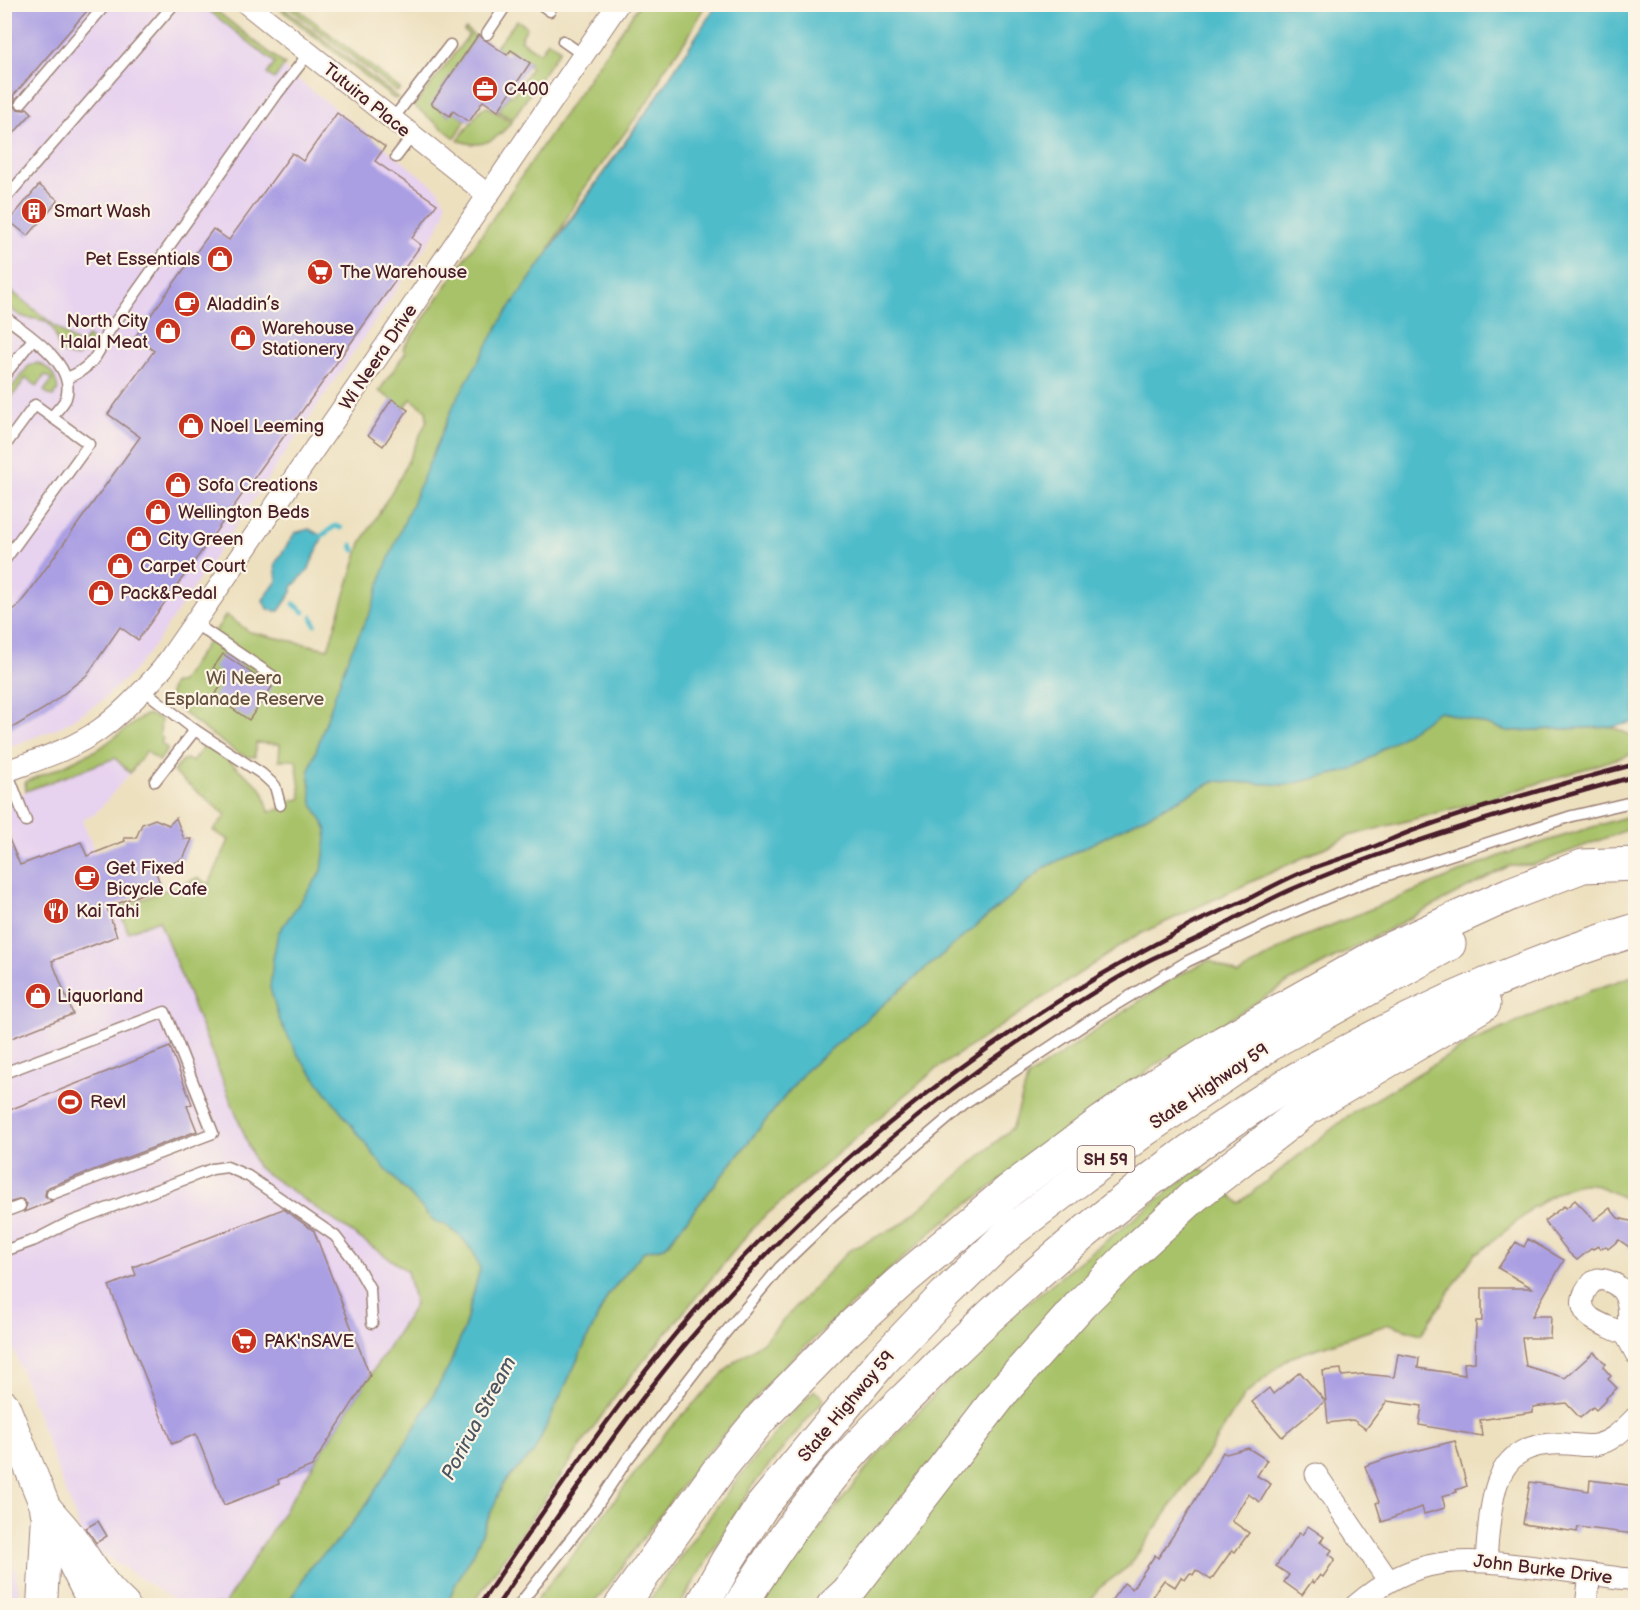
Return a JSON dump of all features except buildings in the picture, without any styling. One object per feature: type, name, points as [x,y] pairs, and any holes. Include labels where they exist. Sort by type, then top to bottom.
[{"type":"main road","points":[[621,1605],[721,1467],[762,1418],[841,1336],[898,1284],[1010,1190],[1103,1121],[1224,1042],[1383,952],[1500,898],[1583,866],[1635,865]]},
{"type":"main road","name":"State Highway 59","points":[[702,1605],[727,1561],[770,1497],[881,1362],[1011,1231],[1144,1130],[1276,1040],[1449,944],[1635,865]]},
{"type":"main road","name":"State Highway 59","points":[[740,1605],[820,1491],[860,1444],[989,1316],[1076,1240],[1184,1155],[1291,1082],[1402,1022],[1497,978],[1635,930]]},
{"type":"main road","points":[[833,1605],[848,1592],[1005,1389],[1080,1305],[1193,1197],[1308,1108],[1581,947]]},
{"type":"main road","points":[[4,1405],[47,1512],[94,1605]]},
{"type":"main road","points":[[42,1605],[47,1512]]},
{"type":"main road","points":[[47,1512],[74,1543],[96,1576],[123,1605]]},
{"type":"main road","points":[[50,1605],[58,1600],[73,1598],[94,1605]]},
{"type":"street","name":"Tutuira Place","points":[[247,4],[488,195]]},
{"type":"street","name":"Wi Neera Drive","points":[[6,772],[51,755],[98,730],[144,690],[163,668],[618,4]]},
{"type":"street","points":[[1486,1561],[1491,1508],[1496,1486],[1505,1467],[1523,1449],[1546,1443],[1595,1445],[1617,1436],[1635,1417]]},
{"type":"street","points":[[1316,1474],[1388,1580]]},
{"type":"street","name":"John Burke Drive","points":[[1355,1605],[1388,1580],[1423,1566],[1451,1561],[1486,1561],[1635,1580]]},
{"type":"street","points":[[1586,1605],[1590,1574]]},
{"type":"lane","points":[[21,103],[106,4]]},
{"type":"lane","points":[[4,200],[174,4]]},
{"type":"lane","points":[[487,34],[507,4]]},
{"type":"lane","points":[[540,4],[550,11]]},
{"type":"lane","points":[[563,41],[583,55]]},
{"type":"lane","points":[[392,120],[450,45]]},
{"type":"lane","points":[[67,378],[80,374],[102,349],[106,335],[276,94],[309,53]]},
{"type":"lane","points":[[396,157],[412,135]]},
{"type":"lane","points":[[4,316],[61,364],[67,378],[66,398],[52,417]]},
{"type":"lane","points":[[4,376],[33,339]]},
{"type":"lane","points":[[4,447],[35,405],[89,444],[4,561]]},
{"type":"lane","points":[[194,623],[277,679]]},
{"type":"lane","points":[[144,690],[195,730],[262,774],[275,786],[280,804]]},
{"type":"lane","points":[[155,781],[195,730]]},
{"type":"lane","points":[[6,772],[26,821]]},
{"type":"lane","points":[[518,1605],[596,1507],[627,1460],[720,1339],[780,1268],[833,1216],[966,1103],[1097,1016],[1188,962],[1277,919],[1360,884],[1572,816],[1635,801]]},
{"type":"lane","points":[[4,1073],[165,1012],[213,1133],[52,1194]]},
{"type":"lane","points":[[4,1251],[35,1240],[66,1224],[212,1169],[227,1167],[265,1187],[335,1236],[353,1259],[370,1289],[372,1323]]},
{"type":"lane","points":[[4,1212],[21,1206]]},
{"type":"shaded area","points":[[5,5],[203,5],[439,190],[446,204],[444,216],[437,230],[154,646],[132,673],[100,702],[62,726],[5,749]]},
{"type":"shaded area","points":[[115,758],[130,773],[95,814],[82,820],[115,905],[117,909],[119,908],[128,931],[159,919],[257,1167],[407,1271],[415,1305],[224,1605],[183,1605],[95,1550],[82,1536],[5,1327],[5,800]]},
{"type":"shaded area","points":[[4,1515],[19,1591],[15,1605],[5,1605]]},
{"type":"green space","points":[[202,5],[209,5],[285,65],[274,79],[267,74],[275,63]]},
{"type":"green space","points":[[275,5],[280,5],[398,98],[394,99]]},
{"type":"green space","points":[[286,5],[293,5],[400,89],[397,92]]},
{"type":"green space","name":"Wi Neera Esplanade Reserve","points":[[639,5],[705,5],[688,37],[663,71],[654,93],[583,190],[549,249],[657,97],[717,5],[447,1225],[474,1253],[480,1269],[464,1329],[449,1367],[407,1441],[364,1508],[339,1540],[311,1566],[287,1605],[224,1605],[415,1305],[407,1271],[257,1167],[159,920],[128,932],[119,908],[197,878],[209,884],[229,840],[213,831],[226,815],[173,772],[183,760],[187,759],[192,762],[204,746],[219,753],[259,786],[264,793],[269,812],[287,807],[289,801],[301,797],[296,760],[279,760],[280,744],[256,743],[255,757],[239,753],[176,706],[171,699],[171,687],[173,683],[180,683],[226,615],[250,632],[328,649],[361,543],[401,476],[427,420],[426,410],[411,399],[404,408],[379,391],[406,352],[403,349]]},
{"type":"green space","points":[[517,20],[527,27],[520,40],[540,53],[548,41],[560,49],[512,120],[498,111],[509,95],[512,96],[531,68],[528,66],[530,63],[511,50],[497,51],[496,47]]},
{"type":"green space","points":[[466,29],[476,37],[432,104],[449,116],[453,111],[466,120],[455,138],[414,106],[469,35],[464,31]]},
{"type":"green space","points":[[488,107],[511,122],[500,134],[488,142],[474,144],[458,140],[481,109]]},
{"type":"green space","points":[[5,286],[80,346],[88,336],[91,338],[90,347],[77,357],[63,353],[48,323],[21,316],[5,303]]},
{"type":"green space","points":[[38,363],[50,370],[56,381],[58,390],[53,397],[44,391],[52,380],[45,375],[37,386],[26,378],[5,406],[5,396],[30,365]]},
{"type":"green space","points":[[1439,711],[1508,731],[1612,727],[1635,737],[1635,753],[1479,802],[1349,836],[1134,937],[935,1070],[758,1222],[618,1392],[472,1605],[447,1606],[454,1587],[474,1552],[503,1484],[534,1452],[608,1295],[644,1251],[665,1247],[805,1071],[1044,868],[1215,781],[1286,785],[1352,770]]},
{"type":"green space","points":[[145,715],[161,719],[160,736],[163,739],[161,743],[168,749],[159,761],[146,751],[130,773],[115,758],[26,791],[25,782],[100,748]]},
{"type":"green space","points":[[1635,814],[1635,827],[1533,865],[1509,866],[1291,981],[1160,1062],[937,1227],[787,1363],[705,1455],[601,1595],[591,1605],[531,1606],[667,1431],[734,1362],[763,1342],[848,1251],[902,1224],[1013,1127],[1028,1077],[1175,977],[1209,960],[1238,975],[1293,941],[1505,854]]},
{"type":"green space","points":[[1635,975],[1635,1203],[1591,1184],[1577,1184],[1562,1190],[1534,1206],[1478,1253],[1476,1252],[1421,1334],[1389,1324],[1289,1358],[1244,1396],[1198,1468],[1129,1566],[1098,1589],[1091,1605],[763,1606],[780,1578],[880,1452],[1006,1320],[1199,1167],[1239,1203],[1348,1116],[1471,1042],[1590,991]]},
{"type":"green space","points":[[814,1390],[824,1399],[753,1485],[680,1605],[646,1605],[768,1441]]},
{"type":"water","name":"Porirua Stream","points":[[717,4],[1635,5],[1635,722],[1612,727],[1508,731],[1439,711],[1352,770],[1286,785],[1215,781],[1044,868],[805,1071],[665,1247],[644,1251],[608,1295],[534,1452],[503,1484],[474,1552],[454,1587],[447,1605],[287,1605],[311,1566],[339,1540],[364,1508],[407,1441],[449,1367],[464,1329],[480,1269],[474,1253],[462,1238],[446,1225],[436,1223],[381,1164],[298,1055],[279,1019],[270,988],[278,933],[322,871],[327,830],[312,803],[309,771],[347,660],[372,608],[384,570],[455,402],[504,316],[657,97]]},
{"type":"water","points":[[309,529],[322,539],[309,569],[292,587],[292,592],[279,611],[270,610],[263,600],[277,581],[275,564],[295,533]]},
{"type":"waterway","points":[[320,537],[335,526],[341,528]]},
{"type":"waterway","points":[[352,545],[354,550]]},
{"type":"waterway","points":[[294,604],[304,612]]},
{"type":"waterway","points":[[312,617],[315,624]]},
{"type":"railway","points":[[479,1606],[612,1414],[684,1323],[723,1279],[763,1237],[859,1148],[962,1067],[1016,1029],[1127,959],[1193,924],[1292,877],[1449,818],[1636,764]]},
{"type":"railway","points":[[497,1606],[566,1504],[638,1404],[689,1340],[738,1285],[789,1231],[842,1181],[956,1087],[1015,1044],[1140,965],[1284,893],[1338,870],[1422,840],[1636,776]]},
{"type":"place","name":"C400","points":[[485,89]]},
{"type":"place","name":"Smart Wash","points":[[34,211]]},
{"type":"place","name":"Pet Essentials","points":[[220,259]]},
{"type":"place","name":"The Warehouse","points":[[320,272]]},
{"type":"place","name":"Aladdin’s","points":[[187,304]]},
{"type":"place","name":"North City Halal Meat","points":[[168,331]]},
{"type":"place","name":"Warehouse Stationery","points":[[243,338]]},
{"type":"place","name":"Noel Leeming","points":[[191,426]]},
{"type":"place","name":"Sofa Creations","points":[[178,485]]},
{"type":"place","name":"Wellington Beds","points":[[158,512]]},
{"type":"place","name":"City Green","points":[[139,539]]},
{"type":"place","name":"Carpet Court","points":[[120,566]]},
{"type":"place","name":"Pack&Pedal","points":[[101,593]]},
{"type":"place","name":"Get Fixed Bicycle Cafe","points":[[87,878]]},
{"type":"place","name":"Kai Tahi","points":[[56,911]]},
{"type":"place","name":"Liquorland","points":[[38,996]]},
{"type":"place","name":"Revl","points":[[70,1102]]},
{"type":"place","name":"PAK'nSAVE","points":[[244,1341]]}]
